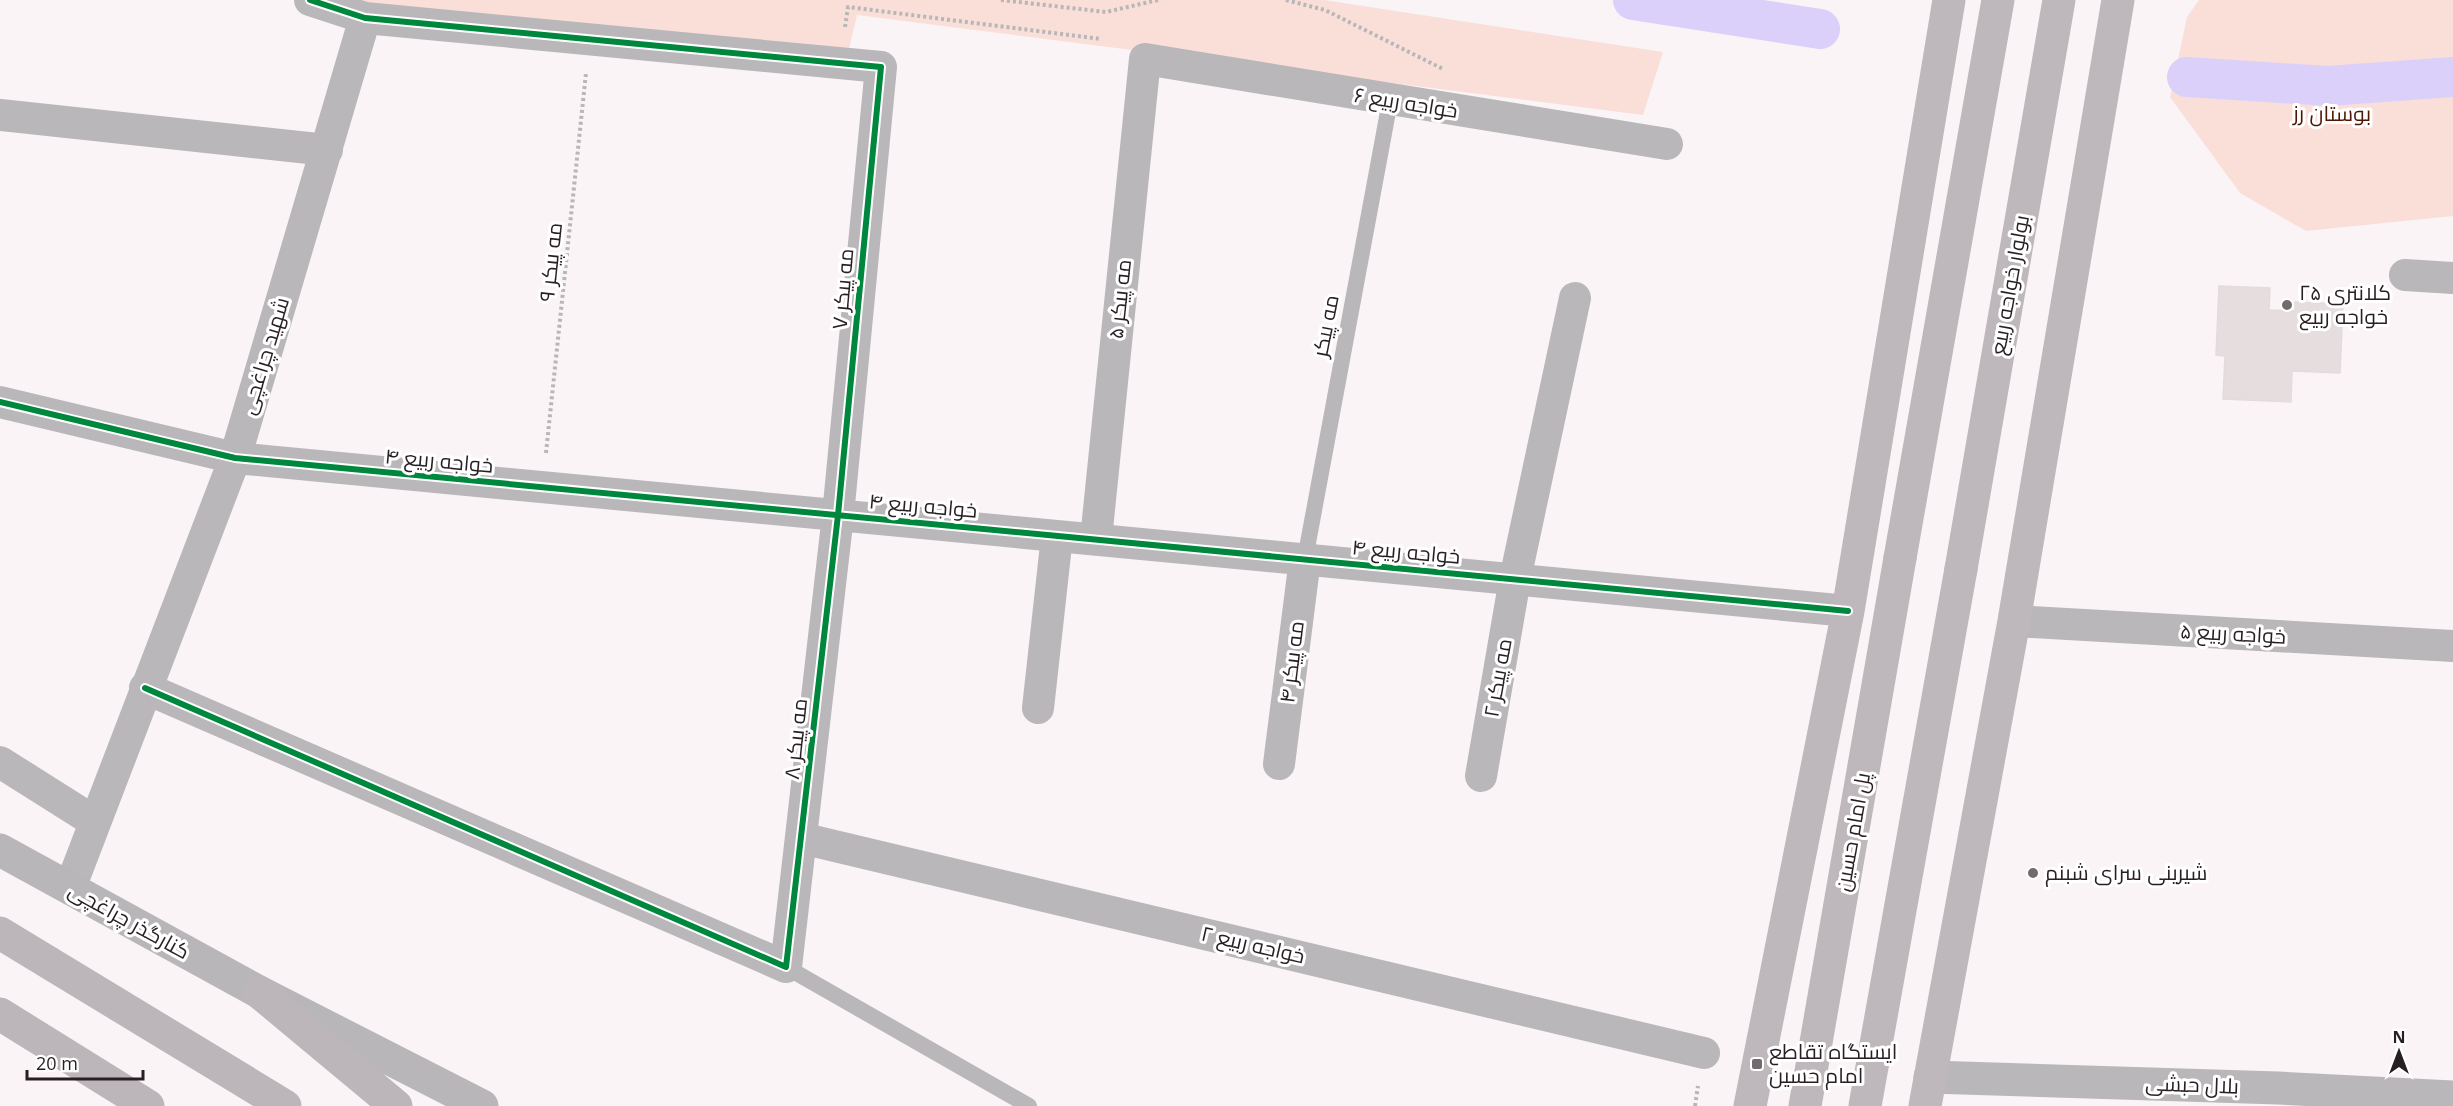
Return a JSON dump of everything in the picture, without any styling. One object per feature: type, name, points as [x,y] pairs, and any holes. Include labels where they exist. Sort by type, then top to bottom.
[{"type":"highway","points":[[0,933],[285,1106]]},
{"type":"highway","points":[[259,992],[396,1106]]},
{"type":"highway","points":[[0,1014],[147,1106]]},
{"type":"main road","points":[[1750,1106],[1848,611],[1949,0]]},
{"type":"main road","name":"پل امام حسین","points":[[1805,1106],[1998,0]]},
{"type":"main road","name":"بولوار خواجه ربیع","points":[[1865,1106],[2059,0]]},
{"type":"main road","points":[[1928,1091],[2014,621],[2118,0]]},
{"type":"main road","name":"کنارگذر چراغچی","points":[[0,850],[259,992],[482,1106]]},
{"type":"street","points":[[310,0],[365,18],[590,39]]},
{"type":"street","name":"شهید چراغچی","points":[[70,888],[235,458],[365,18]]},
{"type":"street","name":"مه پیکر ۷","points":[[590,39],[881,67],[838,515]]},
{"type":"street","name":"خواجه ربیع ۶","points":[[1145,59],[1390,101],[1667,144]]},
{"type":"street","name":"مه پیکر ۵","points":[[1096,539],[1145,59]]},
{"type":"street","points":[[0,115],[327,150]]},
{"type":"street","points":[[2405,275],[2453,278]]},
{"type":"street","name":"مه پیکر ۲","points":[[1481,776],[1515,579],[1575,298]]},
{"type":"street","name":"خواجه ربیع ۴","points":[[0,402],[235,458],[1848,611]]},
{"type":"street","name":"مه پیکر ۸","points":[[786,967],[838,515]]},
{"type":"street","points":[[1038,708],[1057,536]]},
{"type":"street","name":"مه پیکر ۴","points":[[1279,764],[1305,559]]},
{"type":"street","name":"خواجه ربیع ۵","points":[[2014,621],[2453,646]]},
{"type":"street","points":[[145,688],[786,967]]},
{"type":"street","points":[[0,762],[95,822]]},
{"type":"street","name":"خواجه ربیع ۲","points":[[801,838],[1704,1053]]},
{"type":"street","name":"بلال حبشی","points":[[1928,1091],[2276,1097],[2453,1096]]},
{"type":"lane","name":"مه پیکر","points":[[1305,559],[1390,101]]},
{"type":"lane","points":[[786,967],[1029,1106]]},
{"type":"path","points":[[1001,0],[1106,12],[1158,0]]},
{"type":"path","points":[[1286,0],[1325,10],[1449,72]]},
{"type":"green space","points":[[343,0],[1324,0],[1663,52],[1643,115],[857,15],[849,49],[367,9]]},
{"type":"green space","name":"بوستان رز","points":[[2199,0],[2453,0],[2453,216],[2306,231],[2240,193],[2170,97],[2187,17]]},
{"type":"building","points":[[2219,286],[2270,288],[2269,310],[2295,311],[2295,302],[2343,304],[2340,373],[2292,371],[2291,402],[2223,399],[2225,356],[2216,355]]},
{"type":"waterway","points":[[1633,0],[1820,29]]},
{"type":"waterway","points":[[2187,77],[2328,86],[2453,77]]},
{"type":"cycle path","points":[[145,688],[786,967],[838,515],[881,67],[365,18],[310,0]]},
{"type":"cycle path","points":[[0,402],[235,458],[1848,611]]},
{"type":"place","name":"کلانتری ٢۵ خواجه ربیع","points":[[2287,305]]},
{"type":"place","name":"شیرینی سرای شبنم","points":[[2033,873]]},
{"type":"place","name":"ایستگاه تقاطع امام حسین","points":[[1757,1064]]}]
